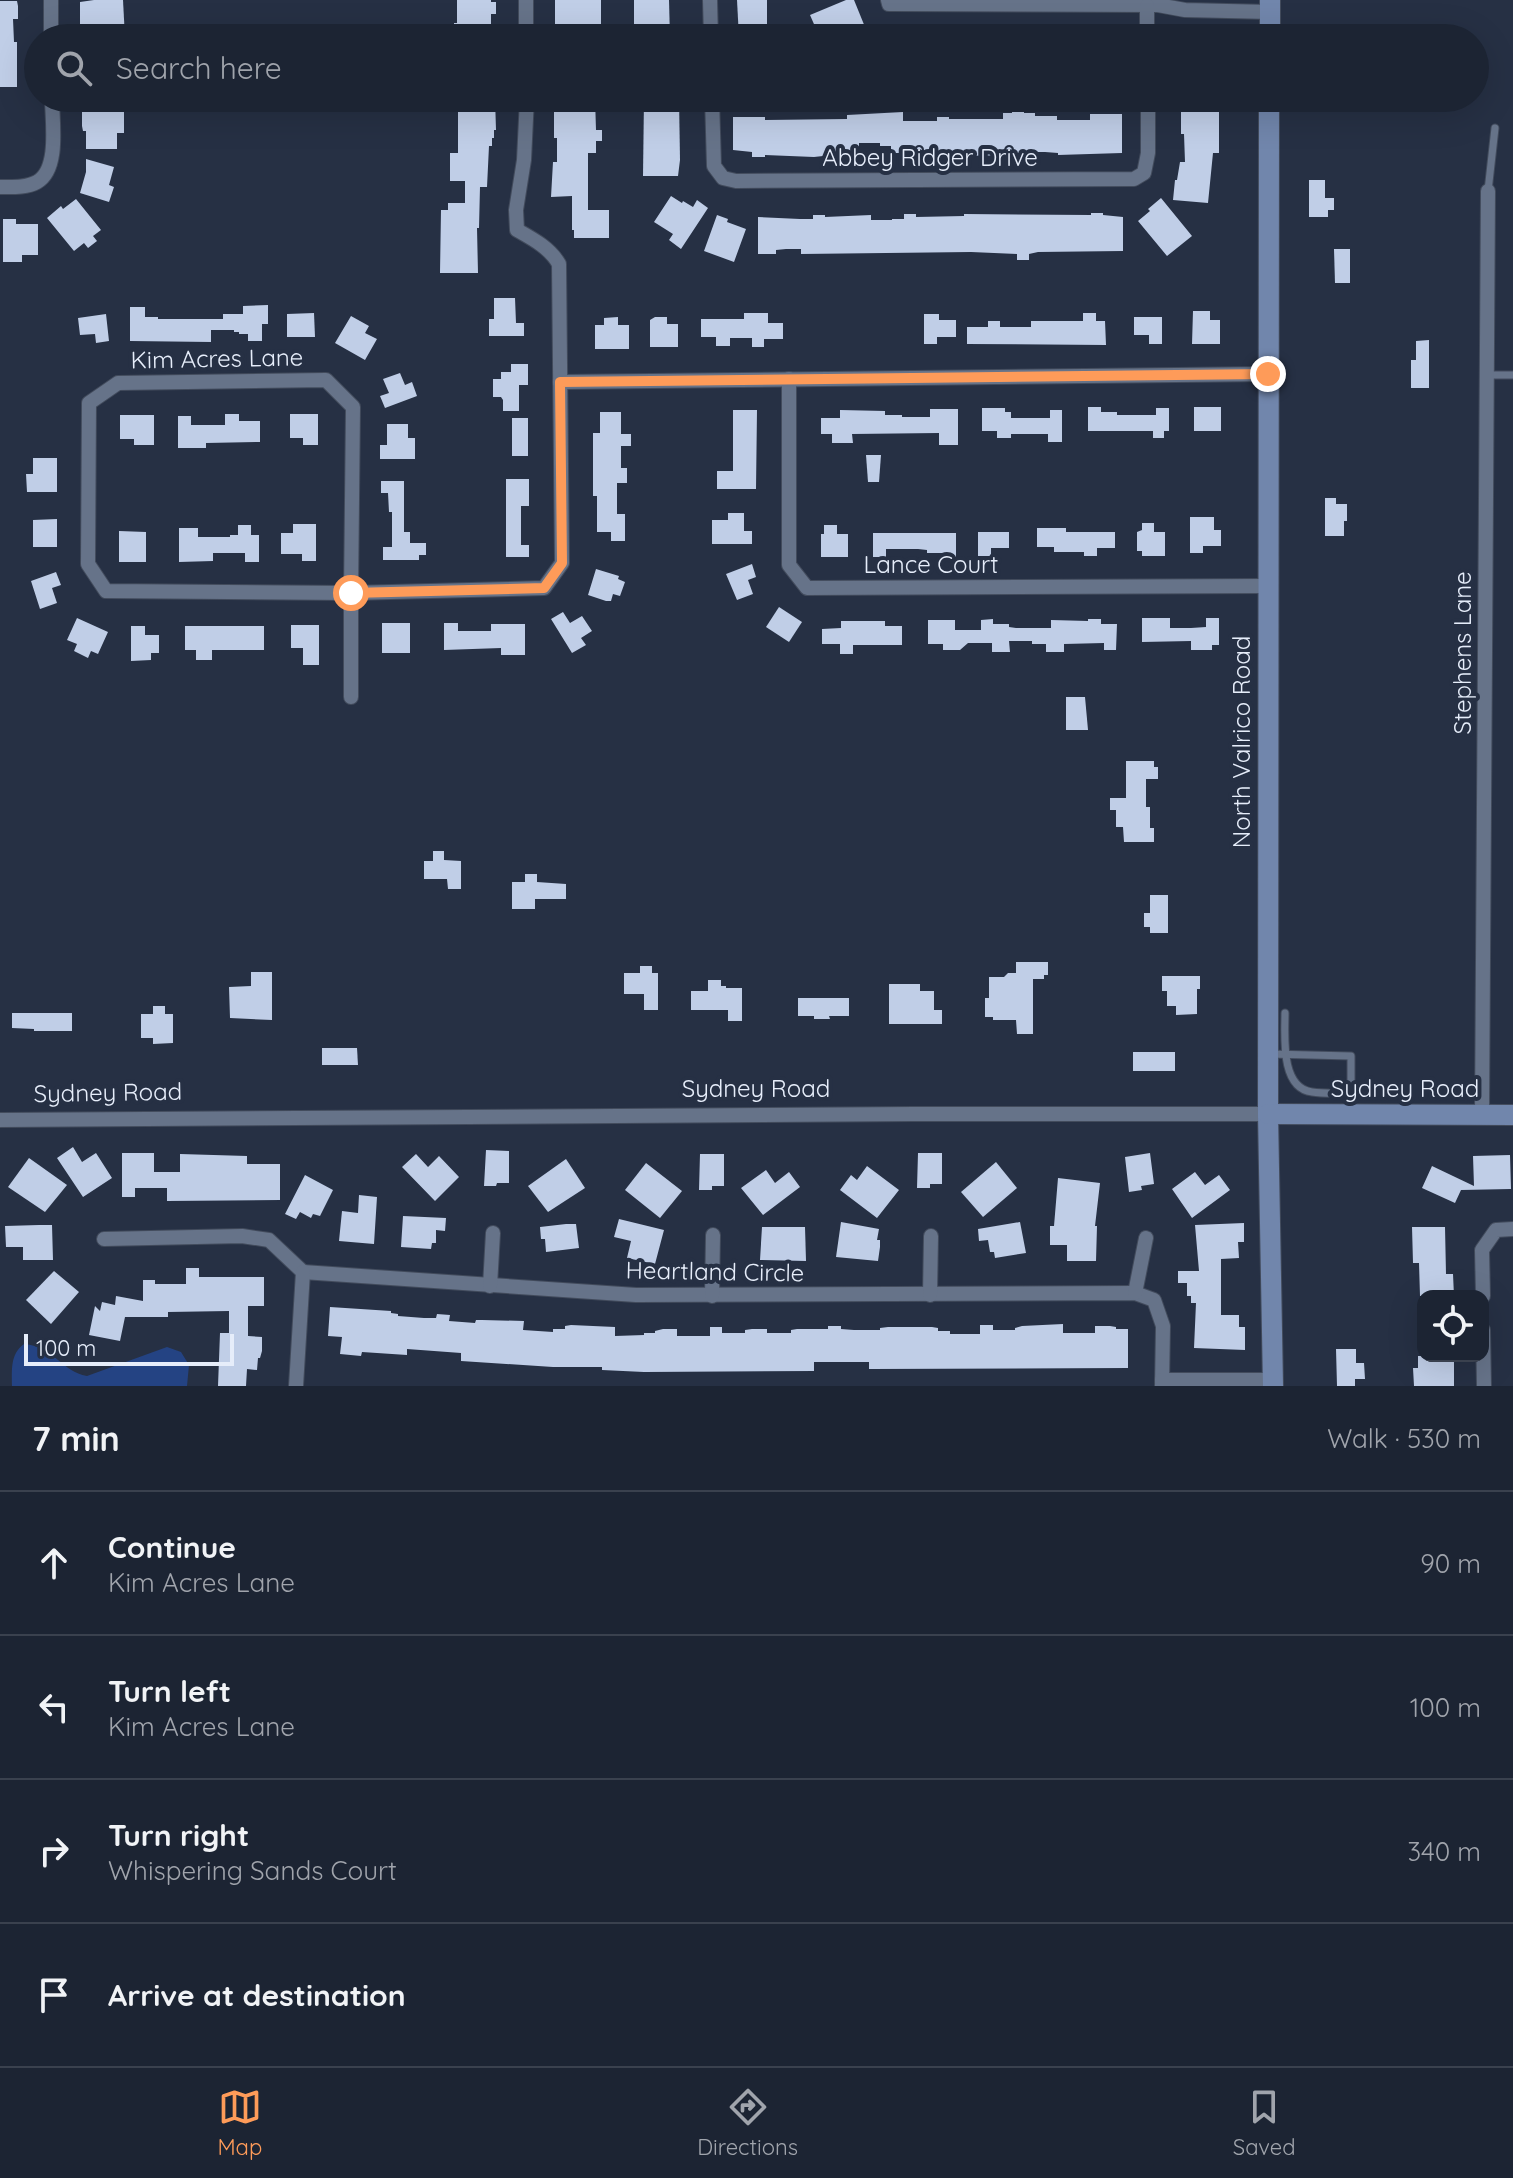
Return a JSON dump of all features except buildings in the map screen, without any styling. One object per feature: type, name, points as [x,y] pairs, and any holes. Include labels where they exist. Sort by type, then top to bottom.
[{"type":"street","points":[[51,0],[51,24]]},
{"type":"street","points":[[526,0],[526,24]]},
{"type":"street","points":[[710,0],[711,24]]},
{"type":"street","points":[[888,0],[889,4],[1156,4],[1185,10],[1203,5],[1270,6]]},
{"type":"street","points":[[1151,24],[1156,4]]},
{"type":"street","points":[[0,187],[24,187],[39,181],[48,171],[52,157],[52,112]]},
{"type":"street","name":"Kim Acres Lane","points":[[351,697],[351,593],[353,407],[326,380],[118,383],[89,403],[88,564],[106,591],[351,593],[544,588],[562,563],[559,264],[555,256],[517,230],[516,210],[524,160],[526,112]]},
{"type":"street","name":"Abbey Ridger Drive","points":[[712,112],[714,166],[723,178],[768,181],[1134,179],[1144,173],[1148,153],[1148,112]]},
{"type":"street","name":"North Valrico Road","points":[[1269,112],[1268,586],[1277,1054],[1268,1114],[1273,1383]]},
{"type":"street","name":"Stephens Lane","points":[[1482,1115],[1488,191]]},
{"type":"street","points":[[560,382],[1268,374]]},
{"type":"street","name":"Lance Court","points":[[789,379],[789,565],[807,588],[1268,586]]},
{"type":"street","name":"Sydney Road","points":[[0,1120],[914,1114],[1513,1115]]},
{"type":"street","points":[[1483,1290],[1482,1250],[1496,1230],[1513,1229]]},
{"type":"street","points":[[490,1286],[493,1233]]},
{"type":"street","points":[[712,1296],[713,1235]]},
{"type":"street","points":[[104,1239],[242,1236],[269,1240],[303,1272],[296,1386]]},
{"type":"street","points":[[930,1295],[931,1236]]},
{"type":"street","points":[[1146,1238],[1135,1293],[1154,1300],[1163,1326],[1162,1383],[1273,1383]]},
{"type":"street","name":"Heartland Circle","points":[[303,1272],[636,1295],[1135,1293]]},
{"type":"street","points":[[1484,1362],[1484,1386]]},
{"type":"lane","points":[[1488,191],[1495,128]]},
{"type":"lane","points":[[1487,375],[1513,375]]},
{"type":"lane","points":[[1285,1013],[1277,1054],[1292,1079],[1308,1092],[1351,1093]]},
{"type":"lane","points":[[1277,1054],[1351,1056],[1351,1114]]},
{"type":"water","points":[[24,1344],[51,1354],[71,1370],[87,1376],[167,1347],[181,1352],[189,1365],[187,1386],[12,1386],[14,1357]]},
{"type":"route","points":[[351,593],[544,588],[562,563],[560,382],[1268,374]]}]
